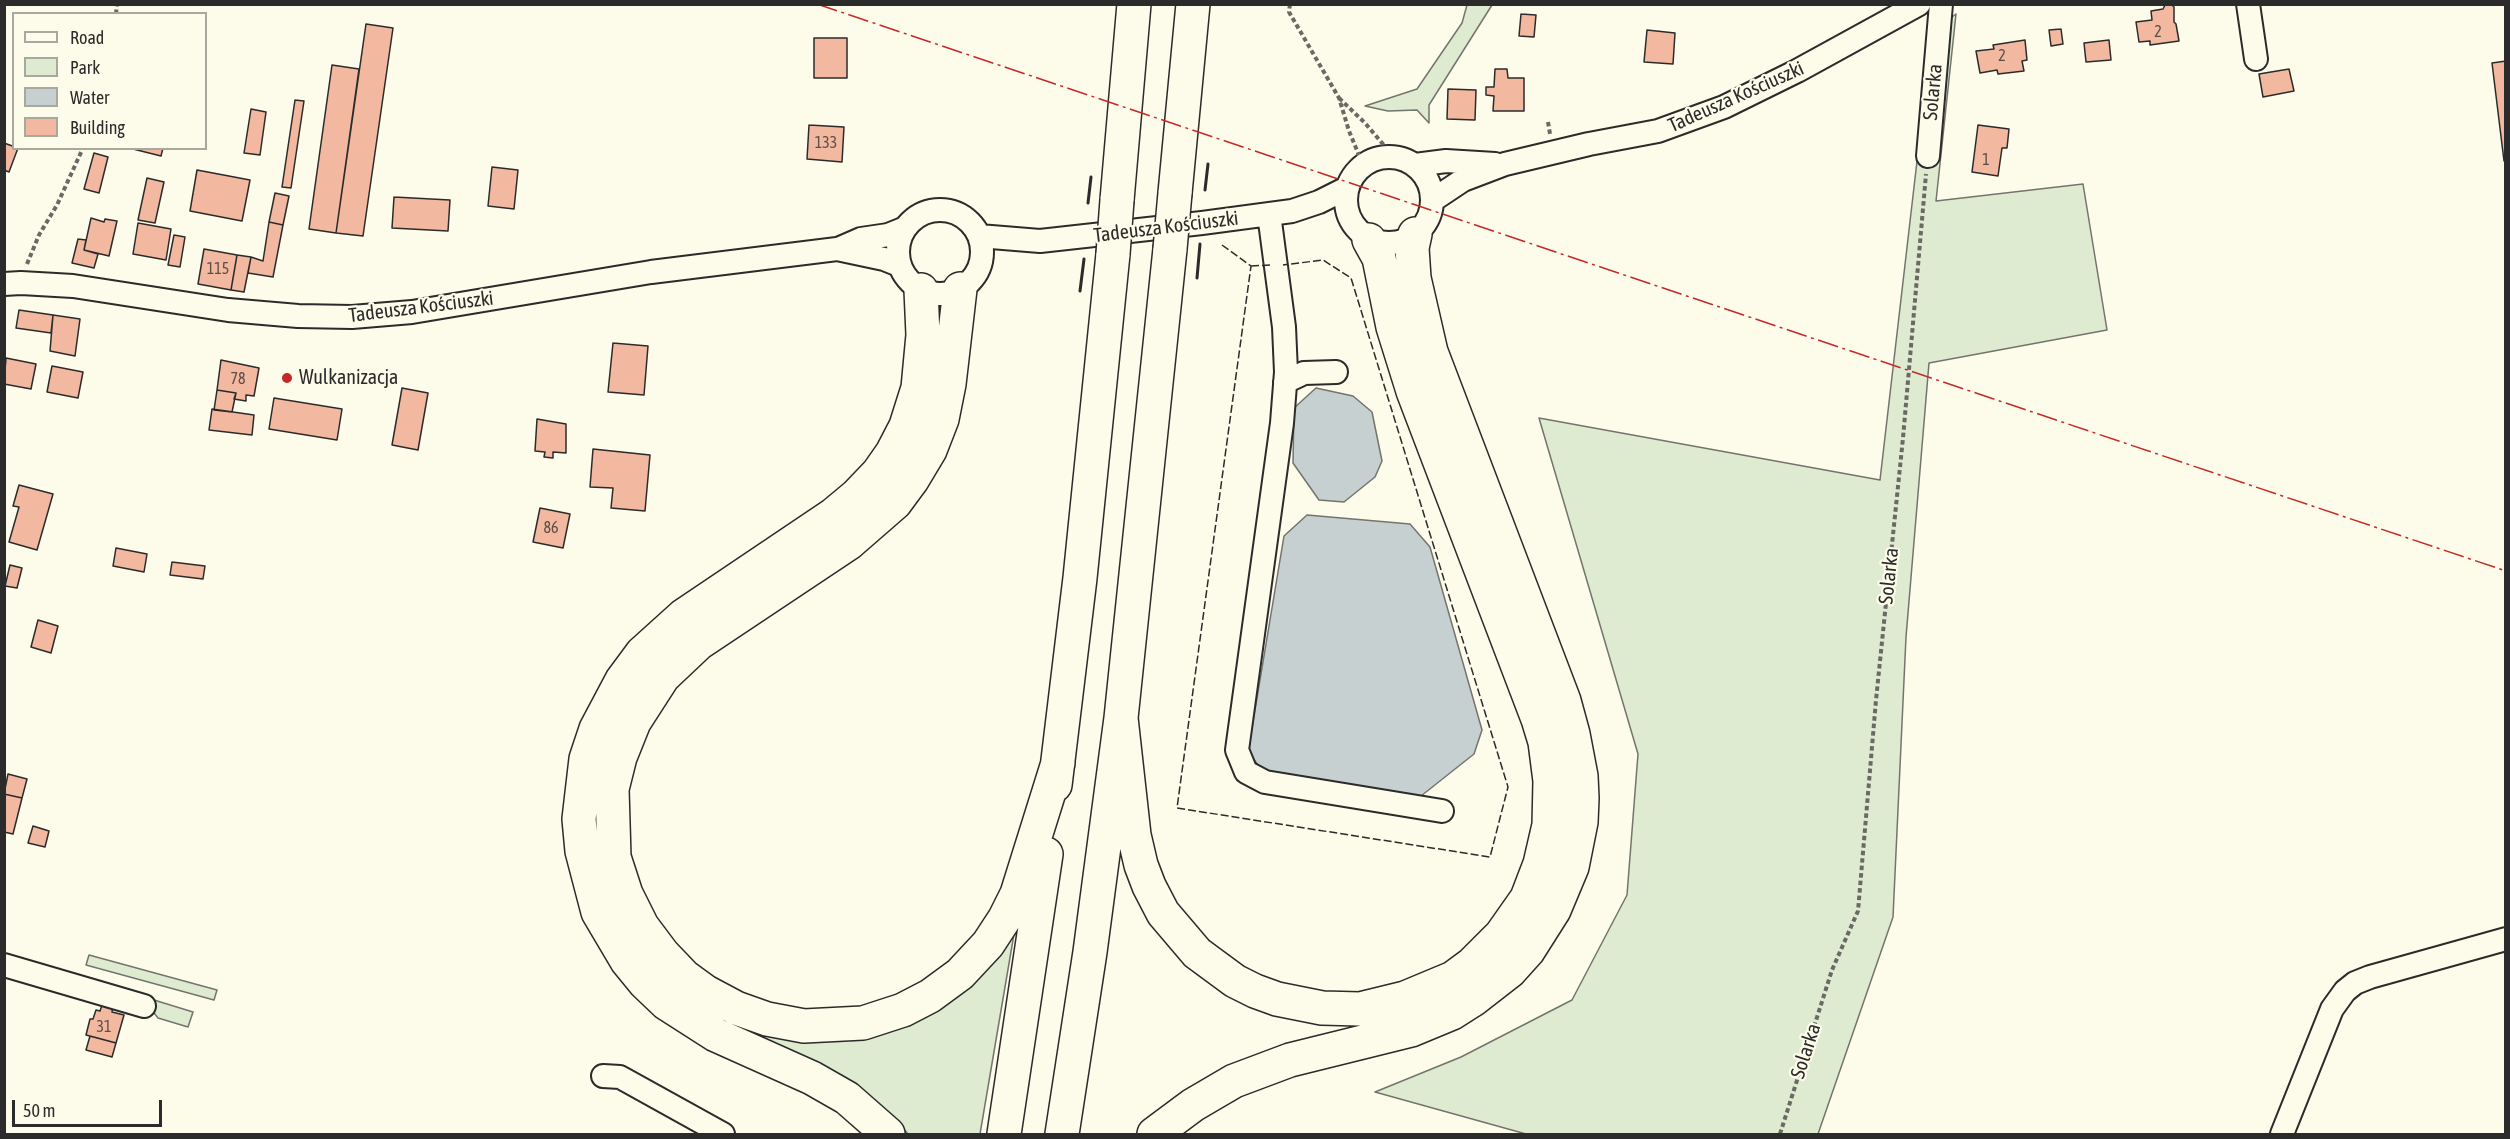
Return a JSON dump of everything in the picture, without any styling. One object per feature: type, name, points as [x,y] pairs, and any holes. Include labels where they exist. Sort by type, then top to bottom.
[{"type":"highway","points":[[1004,1134],[1030,971],[1080,578],[1113,255],[1134,4]]},
{"type":"highway","points":[[1062,1134],[1090,952],[1121,718],[1156,403],[1193,4]]},
{"type":"highway","points":[[1121,718],[1134,836],[1149,886],[1163,913],[1197,953],[1235,981],[1255,991],[1277,999],[1322,1008],[1360,1009],[1406,998],[1438,985],[1472,964],[1501,935],[1527,898],[1540,864],[1549,825],[1550,781],[1545,742],[1413,392],[1393,327],[1379,258],[1360,231]]},
{"type":"highway","points":[[1154,1134],[1193,1105],[1252,1074],[1320,1052],[1411,1030],[1452,1012],[1474,999],[1510,971],[1527,951],[1554,910],[1572,867],[1581,822],[1582,798],[1574,734],[1564,701],[1431,352],[1414,278],[1412,248],[1414,234]]},
{"type":"highway","points":[[960,289],[950,384],[942,419],[930,450],[912,480],[895,502],[857,537],[699,643],[663,677],[634,722],[620,757],[612,789],[614,857],[626,894],[642,926],[663,954],[684,976],[706,992],[736,1008],[767,1019],[804,1026],[863,1023],[903,1010],[930,996],[960,974],[987,944],[1005,918],[1017,894],[1058,763]]},
{"type":"highway","points":[[888,1134],[847,1098],[812,1078],[716,1035],[666,1003],[645,983],[627,961],[598,912],[582,851],[579,819],[586,759],[596,729],[622,680],[642,653],[683,616],[833,515],[871,480],[892,453],[906,426],[918,388],[923,335],[921,290]]},
{"type":"street","name":"Tadeusza Kościuszki","points":[[1433,200],[1463,180],[1505,165],[1589,144],[1658,131],[1724,107],[1797,71],[1919,4]]},
{"type":"street","name":"Solarka","points":[[1928,156],[1941,4]]},
{"type":"street","points":[[2248,4],[2256,59]]},
{"type":"street","points":[[1381,157],[1394,157],[1415,165],[1431,185],[1433,200],[1426,218],[1414,234],[1398,242],[1384,243],[1360,231],[1345,205],[1347,188],[1352,177],[1363,165],[1381,157]]},
{"type":"street","name":"Tadeusza Kościuszki","points":[[1415,165],[1446,161],[1505,165]]},
{"type":"street","name":"Tadeusza Kościuszki","points":[[982,258],[1040,241],[1292,211],[1319,202],[1347,188]]},
{"type":"street","points":[[943,209],[964,217],[979,236],[982,258],[974,276],[960,289],[945,294],[921,290],[912,283],[899,265],[898,251],[903,229],[921,214],[943,209]]},
{"type":"street","name":"Tadeusza Kościuszki","points":[[1292,211],[1340,217],[1360,231]]},
{"type":"street","points":[[1269,214],[1284,327],[1285,382],[1282,423],[1237,750],[1246,772],[1265,782],[1442,811]]},
{"type":"street","name":"Tadeusza Kościuszki","points":[[13,284],[73,286],[228,310],[298,316],[352,317],[412,312],[651,272],[837,249],[861,239],[888,235],[903,229]]},
{"type":"street","name":"Tadeusza Kościuszki","points":[[979,236],[1040,241]]},
{"type":"street","name":"Tadeusza Kościuszki","points":[[837,249],[884,259],[899,265]]},
{"type":"street","points":[[1285,382],[1304,374],[1336,372]]},
{"type":"street","points":[[2282,1134],[2332,1009],[2345,991],[2355,983],[2370,977],[2505,939]]},
{"type":"street","points":[[4,965],[144,1006]]},
{"type":"street","points":[[603,1076],[620,1077],[723,1134]]},
{"type":"path","points":[[1290,4],[1289,12],[1339,98],[1363,165]]},
{"type":"path","points":[[1339,98],[1365,123],[1394,157]]},
{"type":"path","points":[[13,284],[57,205],[82,150]]},
{"type":"path","name":"Solarka","points":[[1780,1134],[1832,970],[1858,911],[1928,156]]},
{"type":"green space","points":[[1467,5],[1492,5],[1429,105],[1429,123],[1417,110],[1388,111],[1365,106],[1417,89],[1462,23]]},
{"type":"green space","points":[[1956,14],[1936,201],[2083,184],[2107,330],[1929,363],[1906,637],[1893,917],[1818,1134],[1526,1134],[1375,1092],[1461,1057],[1572,1000],[1627,895],[1638,754],[1539,418],[1880,480],[1932,32]]},
{"type":"green space","points":[[1014,934],[980,1134],[908,1134],[898,1122],[719,1022],[683,989],[811,1040]]},
{"type":"green space","points":[[89,955],[217,990],[214,1000],[86,965]]},
{"type":"green space","points":[[141,996],[193,1012],[188,1027],[158,1018]]},
{"type":"water","points":[[1316,388],[1353,396],[1372,412],[1382,461],[1375,477],[1344,502],[1319,500],[1293,463],[1294,408]]},
{"type":"water","points":[[1307,515],[1410,524],[1430,547],[1482,730],[1474,754],[1421,796],[1266,775],[1248,752],[1284,536]]},
{"type":"building","points":[[2171,4],[2174,7],[2174,22],[2179,41],[2150,45],[2150,41],[2139,42],[2136,22],[2152,20],[2151,11],[2163,9],[2165,5]]},
{"type":"building","points":[[1521,14],[1536,15],[1534,37],[1519,36]]},
{"type":"building","points":[[366,24],[393,28],[363,236],[336,233]]},
{"type":"building","points":[[2061,29],[2063,44],[2051,46],[2049,30]]},
{"type":"building","points":[[1647,30],[1675,33],[1673,64],[1644,62]]},
{"type":"building","points":[[814,38],[847,38],[847,78],[814,78]]},
{"type":"building","points":[[2025,40],[2027,60],[2022,61],[2024,71],[1998,74],[1997,70],[1980,73],[1976,51],[1994,49],[1993,45]]},
{"type":"building","points":[[2109,40],[2111,60],[2086,62],[2084,43]]},
{"type":"building","points":[[2506,61],[2506,160],[2504,161],[2492,63]]},
{"type":"building","points":[[332,65],[359,69],[336,233],[309,229]]},
{"type":"building","points":[[1495,69],[1507,69],[1508,78],[1524,78],[1524,111],[1493,111],[1494,96],[1486,95],[1486,87],[1494,87]]},
{"type":"building","points":[[2289,69],[2294,91],[2263,97],[2259,74]]},
{"type":"building","points":[[1448,89],[1476,90],[1475,120],[1447,119]]},
{"type":"building","points":[[295,100],[304,101],[291,188],[282,187]]},
{"type":"building","points":[[251,109],[266,112],[260,155],[244,153]]},
{"type":"building","points":[[809,125],[844,127],[842,162],[807,159]]},
{"type":"building","points":[[1978,125],[2009,129],[2007,148],[2002,148],[1998,176],[1972,172]]},
{"type":"building","points":[[4,143],[12,146],[12,150],[17,150],[9,172],[4,170]]},
{"type":"building","points":[[137,150],[162,150],[161,156]]},
{"type":"building","points":[[94,153],[108,157],[99,193],[84,189]]},
{"type":"building","points":[[492,167],[518,170],[514,209],[488,206]]},
{"type":"building","points":[[197,170],[250,180],[242,221],[190,211]]},
{"type":"building","points":[[147,178],[164,182],[155,223],[138,220]]},
{"type":"building","points":[[275,193],[289,196],[283,225],[269,222]]},
{"type":"building","points":[[394,197],[450,200],[448,231],[392,228]]},
{"type":"building","points":[[91,218],[104,222],[105,219],[117,221],[109,256],[84,250]]},
{"type":"building","points":[[269,222],[283,225],[273,277],[248,273],[251,257],[263,261]]},
{"type":"building","points":[[138,223],[171,229],[166,260],[133,254]]},
{"type":"building","points":[[174,235],[185,237],[180,267],[168,265]]},
{"type":"building","points":[[78,239],[86,240],[84,250],[98,254],[94,268],[72,263]]},
{"type":"building","points":[[204,249],[237,255],[231,290],[198,284]]},
{"type":"building","points":[[237,255],[251,257],[244,292],[231,290]]},
{"type":"building","points":[[19,310],[53,315],[51,333],[16,328]]},
{"type":"building","points":[[53,315],[80,319],[75,356],[50,351]]},
{"type":"building","points":[[613,343],[648,346],[644,395],[608,392]]},
{"type":"building","points":[[6,358],[36,364],[31,389],[4,384]]},
{"type":"building","points":[[221,360],[259,368],[254,396],[246,395],[246,401],[234,399],[236,393],[217,390]]},
{"type":"building","points":[[52,366],[83,372],[78,398],[47,392]]},
{"type":"building","points":[[402,388],[428,393],[418,450],[392,445]]},
{"type":"building","points":[[217,390],[236,393],[232,412],[214,410]]},
{"type":"building","points":[[274,398],[342,409],[337,440],[269,429]]},
{"type":"building","points":[[212,409],[254,415],[252,435],[209,430]]},
{"type":"building","points":[[537,419],[566,424],[566,453],[553,452],[553,458],[544,457],[545,452],[535,451]]},
{"type":"building","points":[[593,449],[650,455],[645,511],[611,508],[613,488],[590,487]]},
{"type":"building","points":[[19,485],[53,494],[37,550],[9,542],[19,507],[13,506]]},
{"type":"building","points":[[540,508],[570,514],[563,548],[533,542]]},
{"type":"building","points":[[116,548],[147,554],[144,572],[113,566]]},
{"type":"building","points":[[172,562],[205,566],[203,579],[170,575]]},
{"type":"building","points":[[10,565],[22,568],[17,588],[5,586]]},
{"type":"building","points":[[38,620],[58,626],[51,653],[31,647]]},
{"type":"building","points":[[8,774],[27,779],[22,798],[4,794]]},
{"type":"building","points":[[4,794],[22,798],[13,834],[4,832]]},
{"type":"building","points":[[33,826],[49,831],[45,847],[28,843]]},
{"type":"building","points":[[103,1002],[113,1005],[112,1012],[124,1015],[116,1043],[86,1035],[90,1019],[93,1019],[96,1010],[100,1011]]},
{"type":"building","points":[[90,1036],[116,1043],[112,1057],[86,1050]]},
{"type":"fence","points":[[1222,245],[1251,266],[1177,808],[1490,857],[1508,787],[1351,278],[1323,260],[1283,265]]},
{"type":"fence","points":[[1251,266],[1271,265]]},
{"type":"wall","points":[[1205,190],[1208,164]]},
{"type":"wall","points":[[1088,203],[1091,177]]},
{"type":"wall","points":[[1197,278],[1200,244]]},
{"type":"wall","points":[[1080,291],[1084,259]]},
{"type":"power","points":[[817,4],[2506,571]]},
{"type":"place","name":"Wulkanizacja","points":[[287,378]]}]
